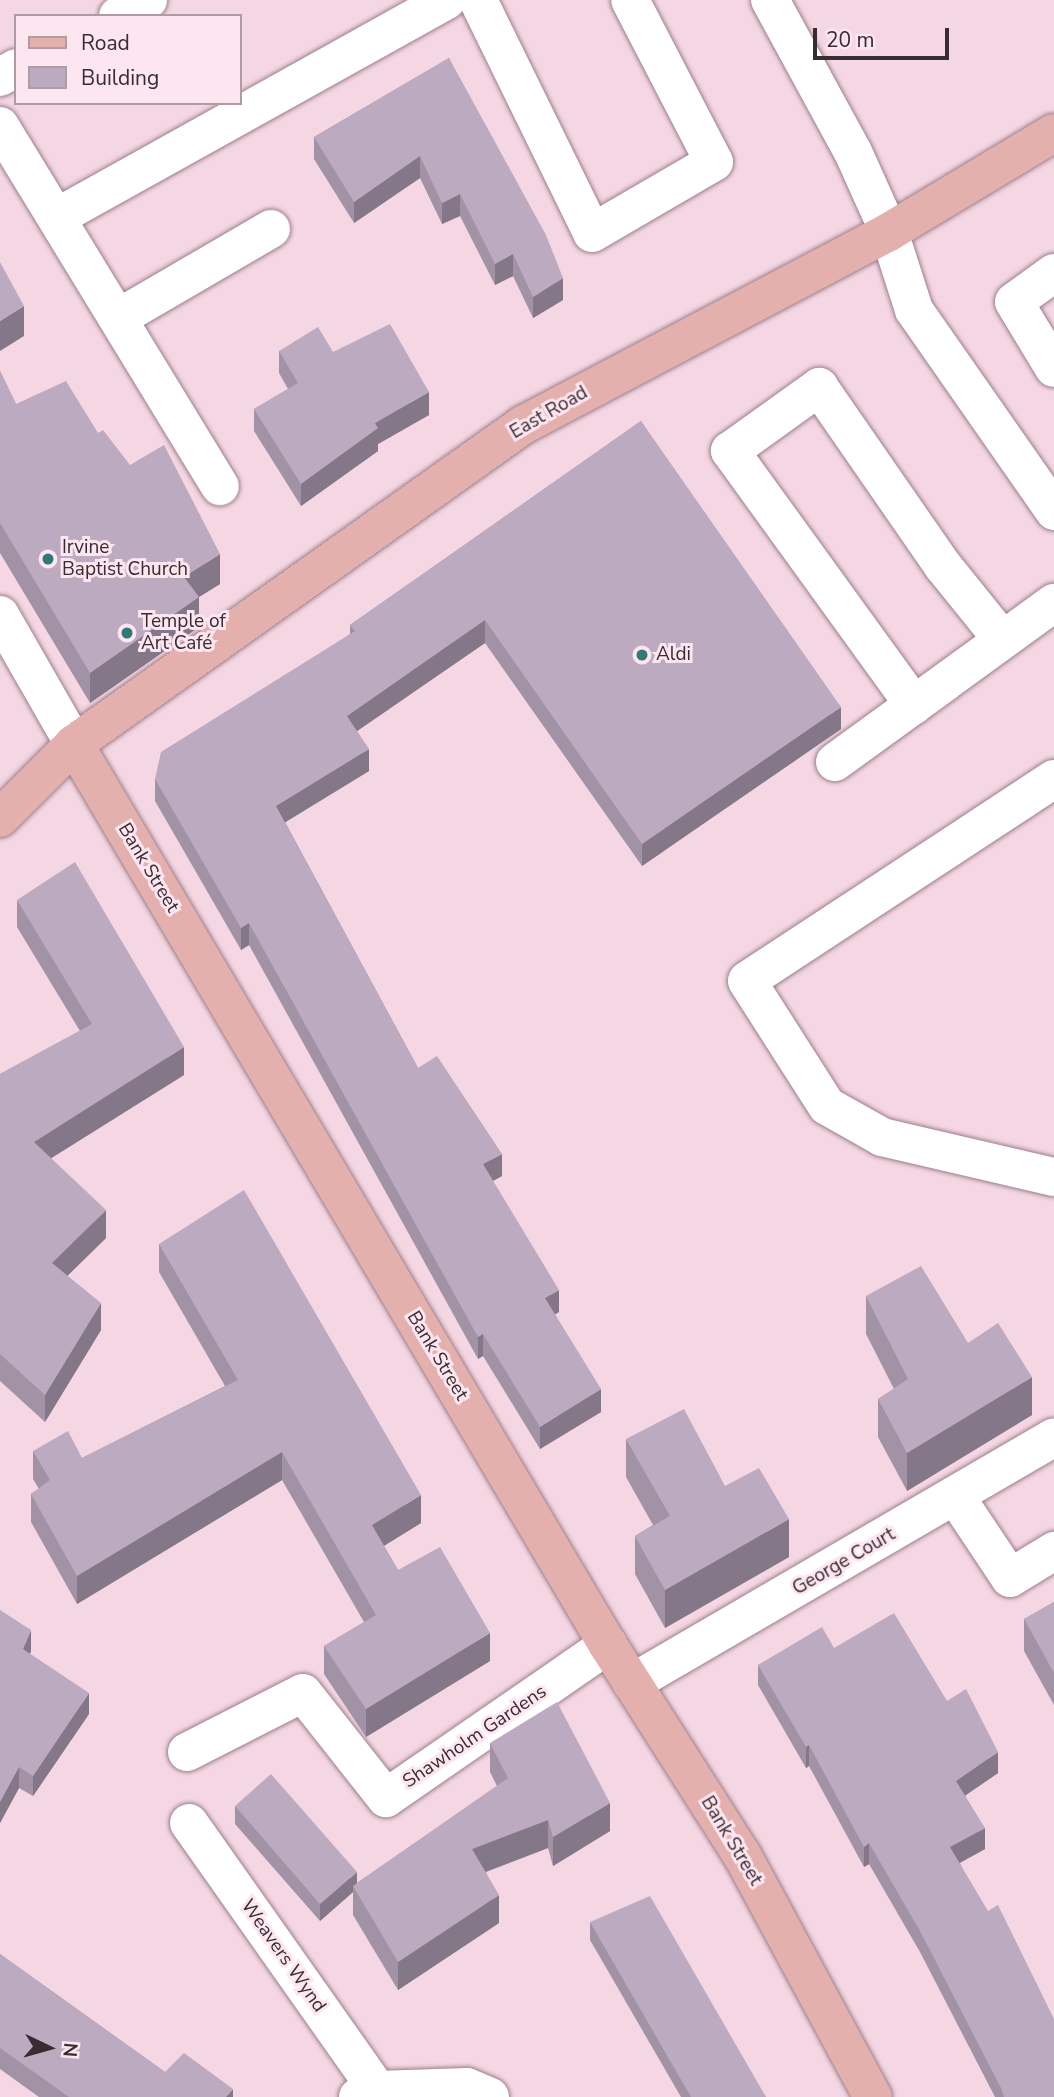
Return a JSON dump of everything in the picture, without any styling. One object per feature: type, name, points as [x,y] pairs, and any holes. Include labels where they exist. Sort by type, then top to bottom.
[{"type":"main road","name":"East Road","points":[[0,818],[74,744],[523,425],[889,232],[1054,133]]},
{"type":"main road","name":"Bank Street","points":[[74,744],[608,1645],[742,1855],[873,2097]]},
{"type":"street","points":[[122,14],[148,0]]},
{"type":"street","points":[[57,217],[447,0]]},
{"type":"street","points":[[478,0],[593,233],[714,162],[630,0]]},
{"type":"street","points":[[770,0],[853,152],[889,232],[914,310],[1049,496]]},
{"type":"street","points":[[0,126],[220,486]]},
{"type":"street","points":[[118,318],[271,229]]},
{"type":"street","points":[[1054,273],[1014,302],[1054,368]]},
{"type":"street","points":[[914,705],[730,451],[819,387],[943,566],[1002,639]]},
{"type":"street","points":[[835,762],[1054,603]]},
{"type":"street","name":"Bank Street","points":[[0,615],[74,744]]},
{"type":"street","points":[[1054,779],[747,981],[827,1106],[882,1137],[1054,1177]]},
{"type":"street","name":"George Court","points":[[632,1683],[956,1497],[1054,1437]]},
{"type":"street","points":[[956,1497],[1010,1578],[1054,1550]]},
{"type":"street","name":"Shawholm Gardens","points":[[187,1752],[303,1693],[386,1798],[608,1645]]},
{"type":"street","name":"Weavers Wynd","points":[[189,1823],[368,2094],[467,2087],[489,2097]]},
{"type":"building","points":[[449,58],[546,235],[563,278],[533,297],[513,254],[495,264],[460,194],[442,203],[420,156],[354,202],[314,137]]},
{"type":"building","points":[[0,262],[24,306],[0,321]]},
{"type":"building","points":[[390,324],[429,392],[375,423],[378,428],[301,484],[254,409],[298,383],[279,351],[318,327],[333,352]]},
{"type":"building","name":"Irvine Baptist Church","points":[[0,371],[16,404],[66,381],[98,433],[103,430],[130,465],[164,445],[220,554],[184,577],[199,597],[90,673],[0,523]]},
{"type":"building","points":[[641,421],[841,707],[642,844],[485,620],[347,716],[369,749],[276,806],[418,1068],[437,1056],[502,1154],[483,1164],[559,1290],[545,1298],[601,1389],[540,1427],[483,1334],[478,1337],[249,923],[241,928],[155,779],[161,752],[355,631],[350,625]]},
{"type":"building","points":[[75,862],[184,1047],[34,1142],[106,1210],[52,1263],[101,1303],[45,1395],[0,1354],[0,1074],[92,1024],[17,900]]},
{"type":"building","points":[[244,1190],[421,1495],[372,1525],[398,1570],[440,1547],[490,1633],[366,1709],[324,1646],[376,1615],[282,1452],[77,1576],[31,1494],[50,1480],[33,1451],[68,1431],[82,1458],[238,1380],[159,1244]]},
{"type":"building","points":[[921,1266],[968,1343],[998,1323],[1032,1377],[907,1453],[878,1399],[908,1379],[866,1296]]},
{"type":"building","points":[[684,1409],[725,1486],[759,1468],[789,1519],[665,1590],[635,1536],[670,1516],[626,1439]]},
{"type":"building","points":[[1054,1602],[1054,1673],[1024,1619]]},
{"type":"building","points":[[0,1610],[31,1630],[23,1649],[89,1693],[33,1776],[19,1767],[0,1802]]},
{"type":"building","points":[[894,1613],[947,1701],[966,1689],[998,1752],[956,1781],[985,1828],[950,1847],[988,1911],[998,1905],[1054,2019],[1054,2097],[1004,2097],[920,1931],[869,1843],[864,1847],[809,1745],[806,1747],[758,1665],[822,1627],[834,1648]]},
{"type":"building","points":[[557,1702],[610,1803],[553,1837],[548,1820],[472,1849],[499,1895],[398,1962],[353,1886],[508,1778],[490,1743]]},
{"type":"building","points":[[271,1774],[357,1872],[320,1904],[235,1806]]},
{"type":"building","points":[[650,1896],[766,2097],[691,2097],[590,1922]]},
{"type":"building","points":[[0,1954],[165,2072],[184,2053],[233,2089],[226,2097],[69,2097],[0,2048]]},
{"type":"place","name":"Irvine Baptist Church","points":[[48,559]]},
{"type":"place","name":"Temple of Art Café","points":[[127,633]]},
{"type":"place","name":"Aldi","points":[[642,655]]}]
